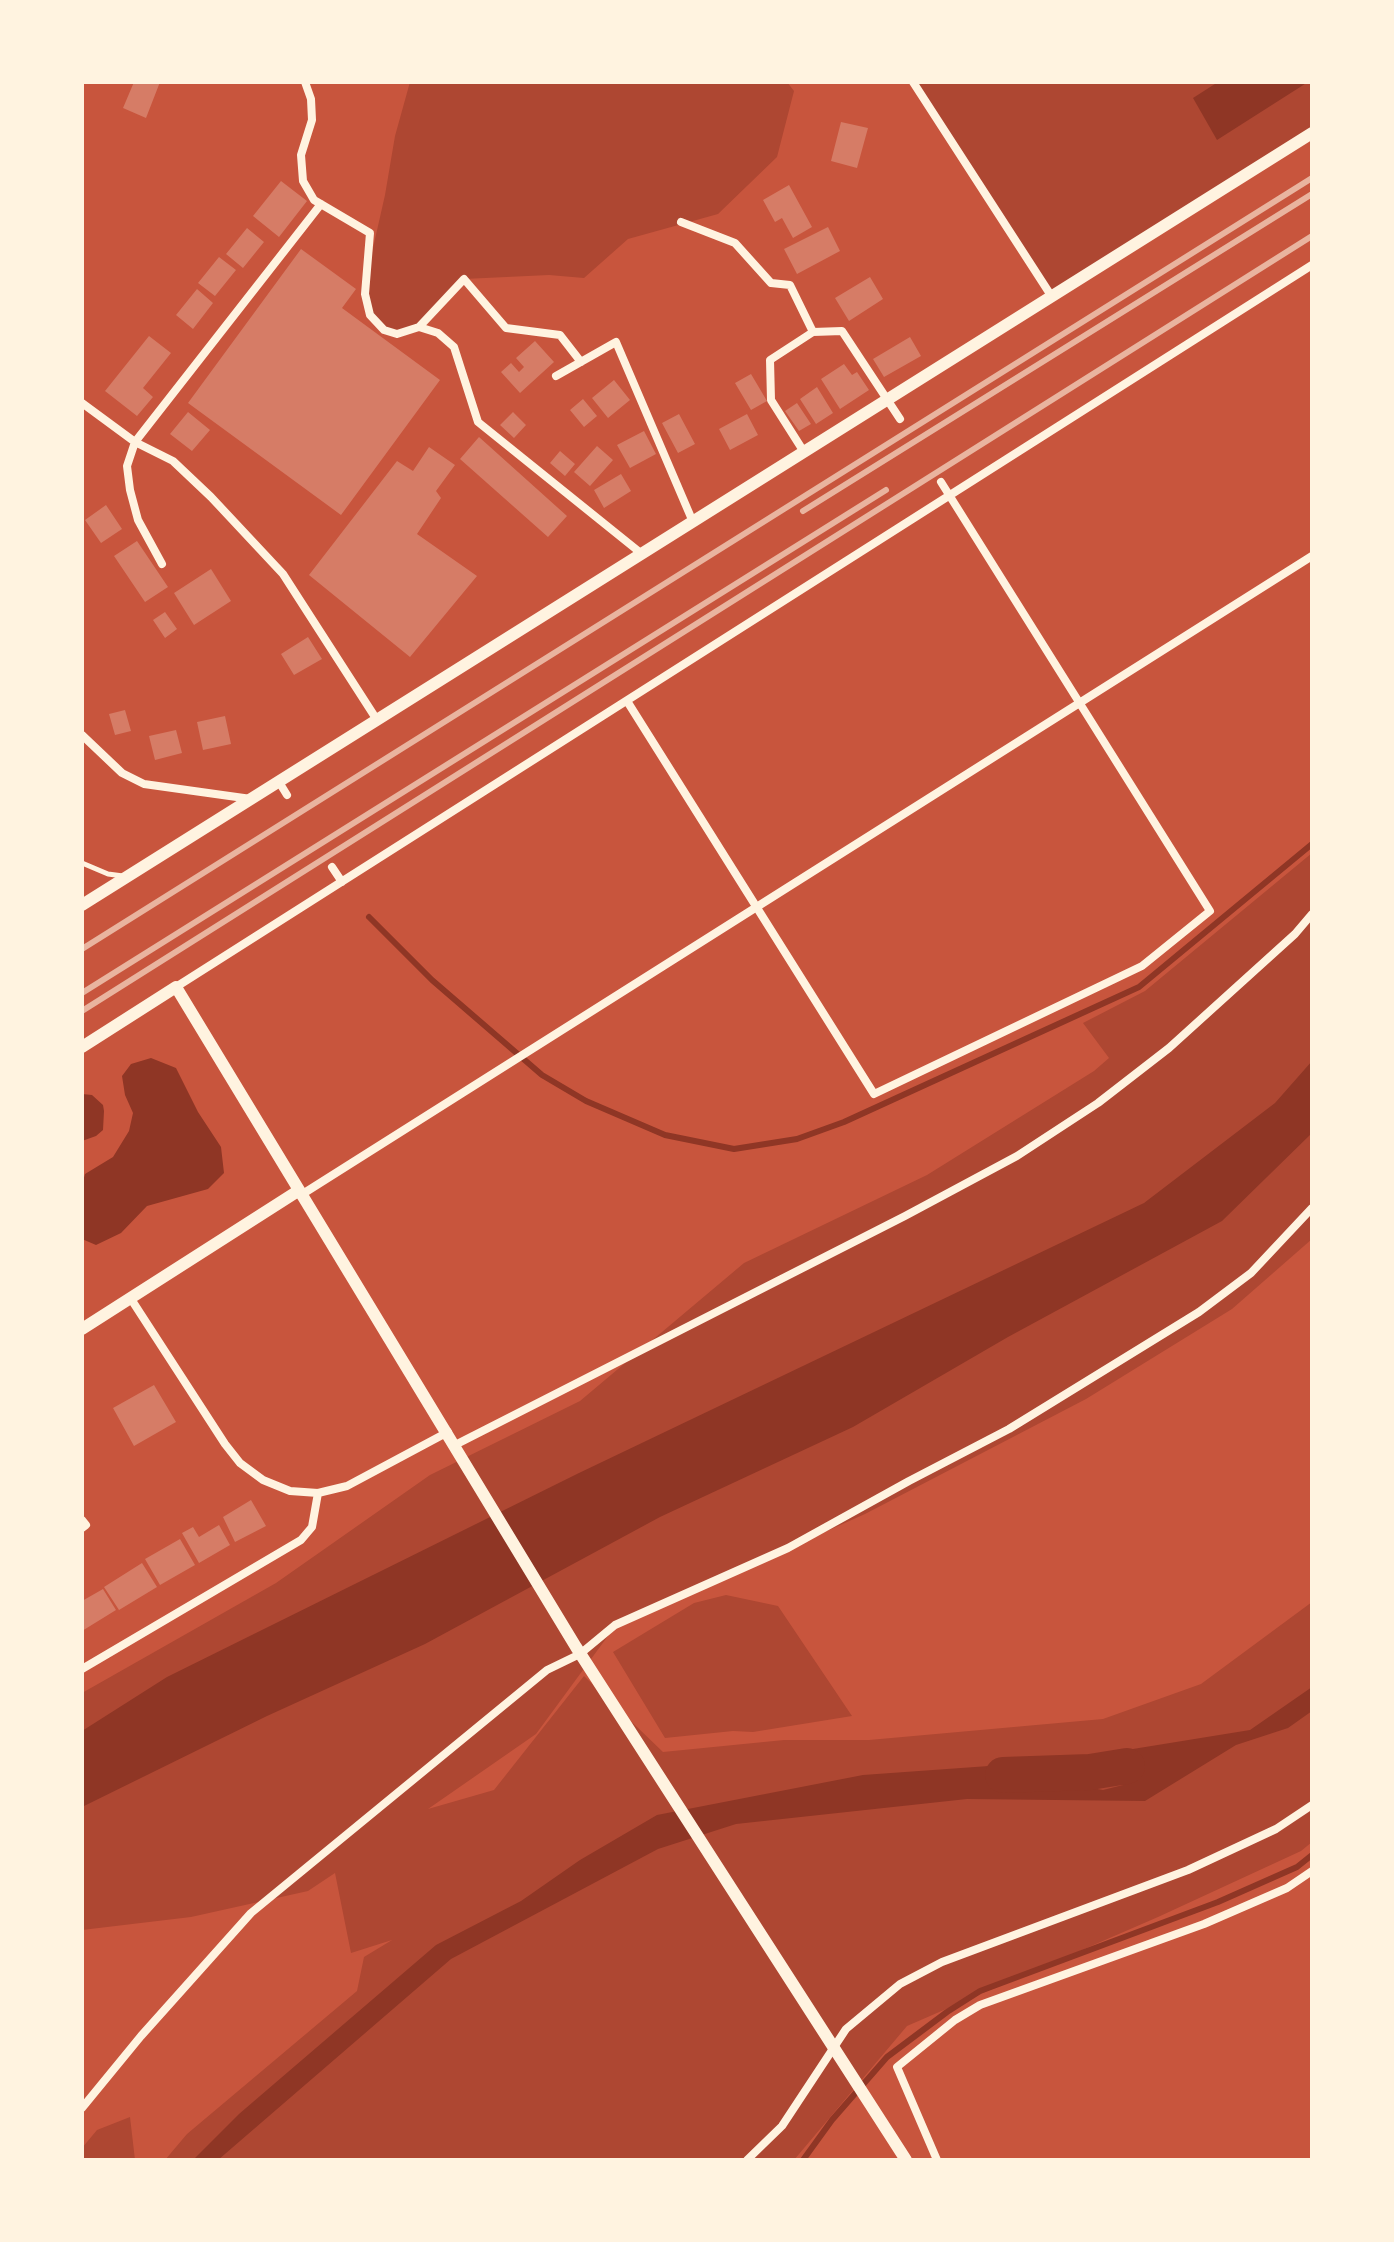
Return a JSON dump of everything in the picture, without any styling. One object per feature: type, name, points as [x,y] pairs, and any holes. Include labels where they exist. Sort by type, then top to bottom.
[{"type":"street","points":[[305,82],[311,99],[312,120],[301,155],[303,181],[314,200],[370,233],[365,294],[370,315],[384,330],[397,334],[419,327],[464,279],[506,328],[560,335],[581,362]]},
{"type":"street","points":[[913,82],[1052,297]]},
{"type":"street","points":[[82,905],[1312,133]]},
{"type":"street","points":[[162,564],[138,520],[130,490],[127,466],[135,442],[321,204]]},
{"type":"street","points":[[681,222],[735,243],[771,283],[790,285],[813,332]]},
{"type":"street","points":[[82,1047],[1312,265]]},
{"type":"street","points":[[419,327],[438,333],[454,347],[478,422],[642,554]]},
{"type":"street","points":[[804,452],[771,400],[770,360],[813,332],[842,331],[900,419]]},
{"type":"street","points":[[556,376],[616,342],[693,522]]},
{"type":"street","points":[[82,403],[135,442],[173,461],[283,574],[377,720]]},
{"type":"street","points":[[627,701],[874,1094],[1142,966],[1210,911],[941,482]]},
{"type":"street","points":[[82,1329],[1312,556]]},
{"type":"street","points":[[82,735],[122,773],[144,784],[251,799]]},
{"type":"street","points":[[279,782],[287,795]]},
{"type":"street","points":[[332,867],[342,882]]},
{"type":"street","points":[[457,1449],[1017,1156],[1098,1103],[1169,1048],[1295,934],[1312,914]]},
{"type":"street","points":[[176,987],[581,1655],[906,2160]]},
{"type":"street","points":[[82,2108],[141,2036],[251,1913],[547,1670],[581,1655],[615,1625],[788,1548],[1009,1429],[1199,1312],[1251,1273],[1312,1208]]},
{"type":"street","points":[[131,1299],[225,1444],[240,1463],[263,1480],[290,1491],[318,1493],[347,1486],[448,1432]]},
{"type":"street","points":[[82,1669],[301,1540],[312,1527],[318,1493]]},
{"type":"street","points":[[82,1520],[86,1525],[82,1528]]},
{"type":"street","points":[[747,2160],[782,2126],[846,2029],[900,1984],[942,1962],[1188,1870],[1276,1829],[1312,1805]]},
{"type":"street","points":[[937,2160],[897,2067],[955,2020],[980,2005],[1204,1924],[1287,1888],[1312,1871]]},
{"type":"lane","points":[[82,863],[108,874],[128,876]]},
{"type":"shaded area","points":[[410,82],[787,82],[794,91],[777,157],[718,214],[628,239],[584,278],[549,275],[464,279],[411,330],[395,334],[376,321],[368,306],[366,279],[395,136]]},
{"type":"shaded area","points":[[912,82],[1312,82],[1312,133],[1049,292]]},
{"type":"shaded area","points":[[1218,82],[1308,82],[1217,140],[1193,98]]},
{"type":"shaded area","points":[[1312,853],[1312,1239],[1232,1309],[1086,1399],[865,1514],[616,1625],[536,1734],[428,1809],[494,1790],[584,1676],[663,1752],[784,1740],[869,1740],[1103,1719],[1201,1684],[1312,1602],[1312,1842],[1301,1851],[1158,1917],[907,2026],[794,2160],[165,2160],[187,2134],[357,1991],[364,1957],[392,1940],[351,1953],[335,1873],[308,1891],[191,1917],[82,1930],[82,1693],[276,1583],[430,1475],[580,1401],[744,1263],[927,1175],[1094,1071],[1109,1058],[1083,1023],[1145,991]]},
{"type":"shaded area","points":[[151,1058],[176,1068],[198,1112],[221,1147],[224,1173],[208,1189],[147,1206],[121,1233],[96,1245],[82,1239],[82,1185],[85,1174],[113,1157],[129,1131],[133,1113],[125,1095],[122,1076],[131,1064]]},
{"type":"shaded area","points":[[1312,1061],[1312,1133],[1222,1221],[1008,1337],[853,1427],[660,1517],[425,1644],[267,1716],[82,1807],[82,1731],[167,1677],[579,1473],[1144,1203],[1275,1103]]},
{"type":"shaded area","points":[[82,1094],[92,1095],[103,1105],[104,1111],[103,1130],[82,1141]]},
{"type":"shaded area","points":[[726,1595],[778,1606],[852,1716],[753,1732],[665,1738],[613,1652],[694,1603]]},
{"type":"shaded area","points":[[1312,1687],[1312,1711],[1288,1728],[1236,1745],[1145,1801],[967,1799],[736,1824],[658,1849],[451,1959],[218,2160],[193,2160],[239,2114],[436,1945],[521,1901],[580,1860],[657,1815],[863,1775],[1059,1761],[1250,1730]],"holes":[[[1052,1769],[1118,1777],[1123,1785],[1103,1790],[1058,1782]]]},
{"type":"shaded area","points":[[130,2117],[135,2160],[82,2160],[82,2148],[97,2130]]},
{"type":"building","points":[[134,82],[160,82],[146,118],[123,108]]},
{"type":"building","points":[[841,122],[868,128],[857,168],[831,161]]},
{"type":"building","points":[[281,181],[307,201],[279,237],[253,216]]},
{"type":"building","points":[[789,185],[812,227],[793,238],[782,218],[775,222],[763,200]]},
{"type":"building","points":[[828,227],[840,251],[797,274],[784,249]]},
{"type":"building","points":[[247,228],[264,242],[243,268],[226,254]]},
{"type":"building","points":[[301,249],[356,289],[342,308],[440,380],[341,515],[188,403]]},
{"type":"building","points":[[219,257],[236,270],[215,296],[198,283]]},
{"type":"building","points":[[870,277],[883,299],[849,321],[835,298]]},
{"type":"building","points":[[197,289],[213,303],[193,329],[176,315]]},
{"type":"building","points":[[149,336],[171,353],[143,388],[153,397],[137,416],[105,391]]},
{"type":"building","points":[[910,337],[921,356],[884,377],[873,359]]},
{"type":"building","points":[[535,341],[554,362],[520,393],[501,372],[511,363],[519,372],[524,367],[516,358]]},
{"type":"building","points":[[844,364],[852,375],[857,372],[869,390],[840,409],[821,379]]},
{"type":"building","points":[[751,374],[767,401],[751,410],[735,383]]},
{"type":"building","points":[[614,380],[630,400],[608,418],[592,398]]},
{"type":"building","points":[[817,387],[833,413],[816,424],[800,399]]},
{"type":"building","points":[[583,399],[597,416],[584,427],[570,410]]},
{"type":"building","points":[[797,403],[811,424],[799,431],[785,411]]},
{"type":"building","points":[[188,412],[210,430],[192,451],[170,434]]},
{"type":"building","points":[[513,412],[526,425],[514,438],[500,425]]},
{"type":"building","points":[[679,414],[695,444],[678,453],[662,423]]},
{"type":"building","points":[[747,414],[758,435],[730,450],[719,429]]},
{"type":"building","points":[[644,431],[656,454],[630,468],[617,445]]},
{"type":"building","points":[[479,437],[567,516],[548,537],[460,459]]},
{"type":"building","points":[[597,446],[613,460],[590,486],[574,472]]},
{"type":"building","points":[[429,447],[455,465],[436,491],[441,498],[417,534],[477,576],[410,657],[309,575],[397,461],[413,471]]},
{"type":"building","points":[[560,451],[575,464],[565,476],[550,463]]},
{"type":"building","points":[[621,474],[631,491],[604,508],[594,490]]},
{"type":"building","points":[[106,505],[122,529],[101,543],[85,520]]},
{"type":"building","points":[[137,541],[168,587],[145,602],[114,556]]},
{"type":"building","points":[[211,569],[231,601],[194,625],[174,593]]},
{"type":"building","points":[[165,612],[177,629],[165,638],[153,620]]},
{"type":"building","points":[[308,637],[322,659],[294,675],[281,654]]},
{"type":"building","points":[[125,710],[131,731],[115,735],[109,714]]},
{"type":"building","points":[[225,716],[231,744],[203,750],[197,722]]},
{"type":"building","points":[[176,730],[182,753],[155,760],[149,736]]},
{"type":"building","points":[[154,1385],[176,1422],[134,1446],[113,1408]]},
{"type":"building","points":[[251,1500],[266,1526],[235,1542],[223,1517]]},
{"type":"building","points":[[219,1525],[230,1545],[199,1563],[182,1533],[193,1527],[199,1537]]},
{"type":"building","points":[[180,1539],[195,1565],[160,1585],[145,1559]]},
{"type":"building","points":[[142,1563],[157,1587],[119,1610],[104,1587]]},
{"type":"building","points":[[103,1589],[116,1610],[82,1631],[82,1601]]},
{"type":"waterway","points":[[369,917],[432,980],[542,1075],[586,1101],[665,1135],[734,1149],[797,1139],[844,1122],[1139,987],[1312,844]]},
{"type":"waterway","points":[[1003,1775],[1090,1772],[1127,1766]]},
{"type":"waterway","points":[[803,2160],[832,2120],[887,2057],[980,1991],[1218,1902],[1297,1867],[1312,1855]]},
{"type":"railway","points":[[82,949],[1312,178]]},
{"type":"railway","points":[[803,511],[1312,194]]},
{"type":"railway","points":[[82,1011],[1312,236]]},
{"type":"railway","points":[[82,993],[886,490]]}]
